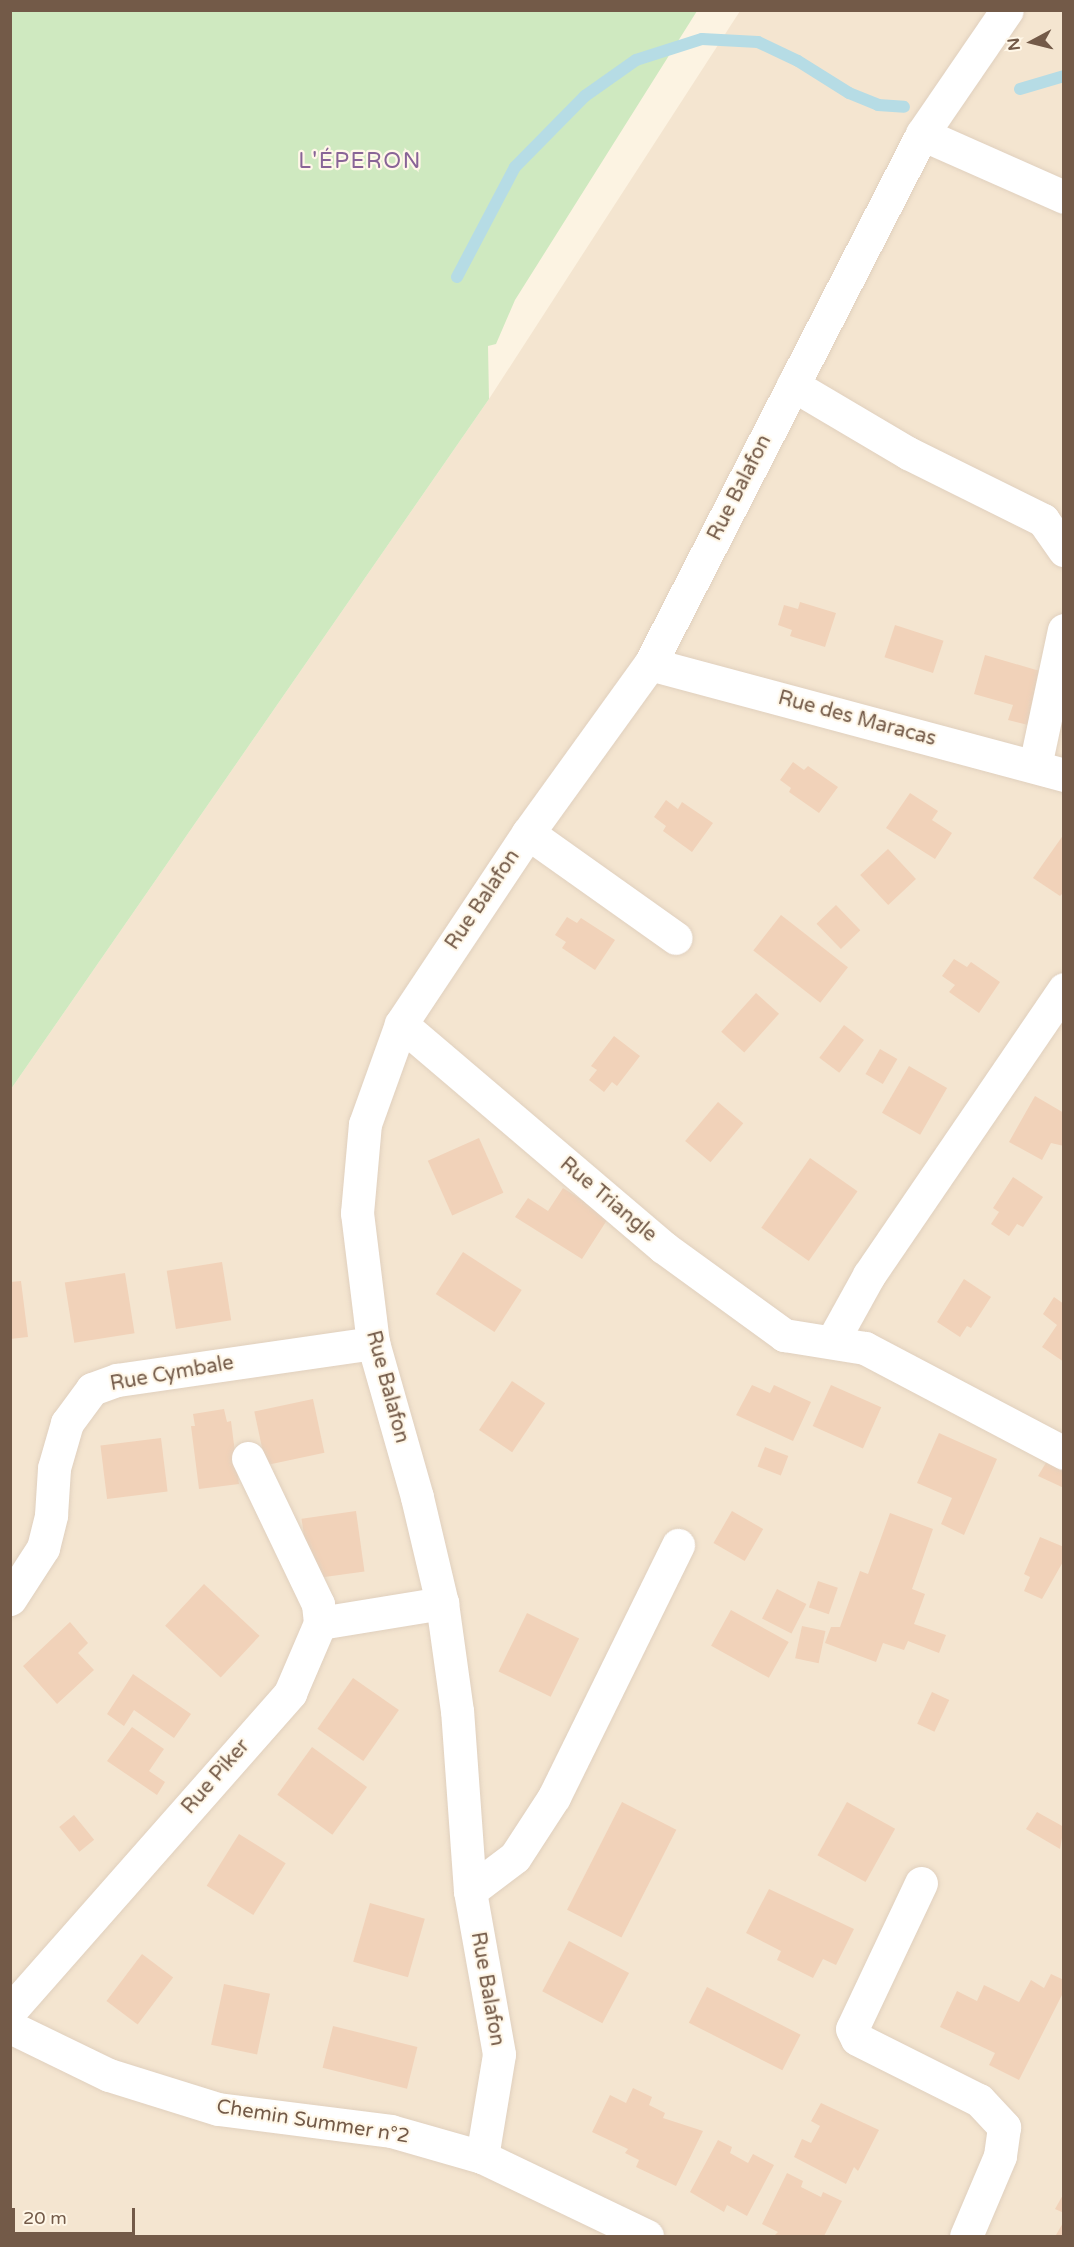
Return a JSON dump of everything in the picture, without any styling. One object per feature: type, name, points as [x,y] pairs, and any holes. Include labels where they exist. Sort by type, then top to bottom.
[{"type":"street","name":"Rue Balafon","points":[[482,2157],[499,2054],[470,1891],[457,1711],[442,1602],[417,1497],[373,1343],[358,1202],[365,1124],[401,1024],[528,833],[650,664],[922,134],[1007,10]]},
{"type":"street","points":[[922,134],[1064,197]]},
{"type":"street","points":[[793,385],[908,453],[1043,520],[1064,550]]},
{"type":"street","points":[[1049,771],[1064,630]]},
{"type":"street","name":"Rue des Maracas","points":[[650,664],[1049,771]]},
{"type":"street","points":[[528,833],[676,938]]},
{"type":"street","points":[[833,1340],[869,1275],[1064,989]]},
{"type":"street","name":"Rue Triangle","points":[[401,1024],[663,1247],[784,1335],[833,1340],[865,1348],[1064,1453]]},
{"type":"street","name":"Rue Cymbale","points":[[10,1599],[44,1548],[51,1515],[54,1468],[67,1423],[92,1389],[117,1380],[373,1343]]},
{"type":"street","points":[[248,1458],[318,1604],[320,1623],[442,1602]]},
{"type":"street","points":[[470,1891],[515,1857],[554,1797],[678,1545]]},
{"type":"street","name":"Rue Piker","points":[[10,2011],[290,1693],[320,1623]]},
{"type":"street","points":[[921,1883],[852,2029],[857,2039],[979,2100],[1004,2127],[1000,2156],[966,2236]]},
{"type":"street","name":"Chemin Summer n°2","points":[[10,2027],[109,2075],[218,2109],[391,2131],[482,2157],[647,2236]]},
{"type":"shaded area","points":[[740,11],[1063,11],[1063,2236],[11,2236],[11,1089],[489,399]]},
{"type":"green space","points":[[11,10],[697,11],[515,300],[496,344],[488,346],[489,399],[11,1089]]},
{"type":"building","points":[[800,602],[836,613],[825,647],[790,636],[792,630],[778,625],[784,605],[798,609]]},
{"type":"building","points":[[895,625],[944,641],[933,673],[884,657]]},
{"type":"building","points":[[985,655],[1043,672],[1028,725],[1008,720],[1013,705],[974,694]]},
{"type":"building","points":[[793,762],[804,770],[808,766],[838,787],[819,813],[789,792],[791,788],[780,780]]},
{"type":"building","points":[[910,793],[938,811],[932,820],[952,833],[935,859],[886,828]]},
{"type":"building","points":[[666,800],[678,809],[682,802],[713,823],[692,852],[663,831],[666,826],[654,817]]},
{"type":"building","points":[[1064,834],[1064,892],[1060,896],[1033,878]]},
{"type":"building","points":[[888,849],[916,879],[888,905],[860,875]]},
{"type":"building","points":[[836,905],[860,930],[841,949],[817,924]]},
{"type":"building","points":[[781,915],[848,967],[820,1003],[753,950]]},
{"type":"building","points":[[567,917],[577,923],[581,918],[615,940],[595,970],[562,948],[566,942],[555,935]]},
{"type":"building","points":[[954,959],[967,967],[971,962],[1000,982],[979,1013],[949,992],[955,985],[942,976]]},
{"type":"building","points":[[756,993],[779,1014],[744,1052],[721,1032]]},
{"type":"building","points":[[844,1025],[864,1040],[839,1073],[819,1058]]},
{"type":"building","points":[[614,1036],[640,1056],[617,1086],[612,1082],[604,1092],[589,1080],[597,1070],[591,1066]]},
{"type":"building","points":[[880,1049],[897,1059],[883,1084],[866,1074]]},
{"type":"building","points":[[909,1066],[947,1088],[920,1135],[882,1113]]},
{"type":"building","points":[[1035,1096],[1064,1113],[1064,1146],[1051,1143],[1042,1160],[1009,1142]]},
{"type":"building","points":[[718,1102],[743,1123],[710,1162],[685,1141]]},
{"type":"building","points":[[479,1138],[503,1193],[452,1216],[428,1161]]},
{"type":"building","points":[[810,1158],[858,1191],[809,1261],[761,1228]]},
{"type":"building","points":[[1013,1177],[1043,1197],[1023,1227],[1017,1224],[1009,1236],[991,1224],[999,1212],[993,1208]]},
{"type":"building","points":[[563,1188],[609,1217],[582,1259],[515,1217],[528,1198],[548,1211]]},
{"type":"building","points":[[463,1252],[522,1290],[494,1332],[436,1294]]},
{"type":"building","points":[[222,1262],[231,1320],[176,1329],[167,1271]]},
{"type":"building","points":[[125,1273],[135,1333],[74,1343],[65,1283]]},
{"type":"building","points":[[964,1279],[991,1297],[971,1328],[967,1326],[960,1337],[937,1322]]},
{"type":"building","points":[[21,1281],[28,1337],[10,1339],[10,1282]]},
{"type":"building","points":[[1054,1297],[1064,1304],[1064,1362],[1042,1347],[1057,1325],[1043,1314]]},
{"type":"building","points":[[512,1381],[545,1403],[512,1452],[479,1430]]},
{"type":"building","points":[[752,1385],[770,1393],[774,1385],[811,1402],[793,1441],[736,1415]]},
{"type":"building","points":[[831,1385],[881,1407],[863,1448],[813,1426]]},
{"type":"building","points":[[313,1399],[324,1453],[266,1465],[254,1411]]},
{"type":"building","points":[[224,1409],[227,1422],[231,1421],[239,1484],[199,1489],[191,1426],[195,1426],[193,1414]]},
{"type":"building","points":[[939,1433],[997,1459],[964,1535],[941,1524],[952,1498],[917,1483]]},
{"type":"building","points":[[161,1438],[168,1492],[107,1499],[100,1445]]},
{"type":"building","points":[[765,1447],[788,1456],[781,1476],[757,1467]]},
{"type":"building","points":[[1050,1456],[1064,1462],[1064,1488],[1038,1476]]},
{"type":"building","points":[[356,1511],[364,1571],[310,1579],[302,1519]]},
{"type":"building","points":[[732,1511],[763,1529],[745,1561],[714,1543]]},
{"type":"building","points":[[890,1513],[933,1529],[912,1589],[925,1594],[914,1624],[946,1635],[939,1653],[908,1641],[904,1650],[883,1643],[876,1662],[825,1643],[831,1627],[840,1627],[860,1571],[868,1574]]},
{"type":"building","points":[[1040,1537],[1064,1547],[1064,1560],[1042,1599],[1024,1591],[1030,1577],[1024,1574]]},
{"type":"building","points":[[818,1581],[838,1588],[829,1614],[809,1607]]},
{"type":"building","points":[[204,1584],[260,1636],[221,1678],[165,1626]]},
{"type":"building","points":[[777,1589],[806,1604],[791,1633],[762,1618]]},
{"type":"building","points":[[731,1610],[789,1642],[769,1678],[711,1646]]},
{"type":"building","points":[[527,1613],[579,1638],[551,1697],[499,1671]]},
{"type":"building","points":[[70,1622],[88,1643],[78,1653],[94,1670],[57,1704],[23,1666]]},
{"type":"building","points":[[802,1626],[825,1631],[819,1663],[795,1658]]},
{"type":"building","points":[[133,1674],[191,1714],[174,1738],[134,1710],[124,1726],[107,1714]]},
{"type":"building","points":[[353,1678],[399,1710],[363,1761],[317,1729]]},
{"type":"building","points":[[932,1692],[949,1700],[934,1732],[917,1724]]},
{"type":"building","points":[[132,1727],[164,1749],[149,1771],[165,1782],[157,1795],[107,1761]]},
{"type":"building","points":[[312,1747],[367,1787],[332,1835],[277,1795]]},
{"type":"building","points":[[622,1802],[676,1830],[621,1938],[567,1910]]},
{"type":"building","points":[[847,1802],[895,1829],[866,1882],[817,1855]]},
{"type":"building","points":[[1037,1812],[1064,1827],[1060,1849],[1026,1829]]},
{"type":"building","points":[[74,1815],[94,1840],[79,1852],[59,1827]]},
{"type":"building","points":[[239,1834],[286,1863],[253,1915],[207,1886]]},
{"type":"building","points":[[769,1889],[854,1929],[836,1965],[823,1959],[813,1978],[777,1960],[781,1951],[746,1933]]},
{"type":"building","points":[[370,1903],[425,1919],[408,1977],[353,1962]]},
{"type":"building","points":[[569,1941],[629,1973],[602,2023],[542,1991]]},
{"type":"building","points":[[142,1954],[173,1977],[138,2025],[106,2001]]},
{"type":"building","points":[[1051,1974],[1064,1980],[1064,1991],[1019,2080],[989,2065],[995,2053],[940,2027],[957,1991],[977,2001],[984,1985],[1019,2002],[1031,1980],[1044,1988]]},
{"type":"building","points":[[224,1984],[270,1994],[257,2054],[211,2045]]},
{"type":"building","points":[[707,1987],[801,2035],[782,2070],[689,2023]]},
{"type":"building","points":[[333,2026],[417,2047],[407,2089],[323,2068]]},
{"type":"building","points":[[633,2088],[652,2097],[649,2105],[665,2113],[663,2118],[703,2131],[676,2186],[636,2167],[639,2160],[625,2153],[628,2149],[592,2132],[610,2095],[626,2103]]},
{"type":"building","points":[[821,2103],[879,2130],[858,2171],[854,2167],[846,2184],[794,2157],[802,2139],[811,2143],[820,2126],[811,2121]]},
{"type":"building","points":[[718,2140],[732,2147],[730,2153],[748,2163],[753,2154],[774,2165],[747,2216],[727,2205],[724,2212],[690,2192]]},
{"type":"building","points":[[787,2173],[803,2181],[801,2187],[821,2197],[823,2192],[842,2201],[824,2236],[774,2236],[778,2232],[762,2224]]},
{"type":"building","points":[[1064,2193],[1064,2213],[1055,2209]]},
{"type":"building","points":[[1064,2221],[1064,2236],[1058,2236],[1056,2235]]},
{"type":"waterway","points":[[457,277],[515,167],[585,96],[636,60],[702,39],[758,42],[798,61],[849,93],[878,105],[904,107]]},
{"type":"waterway","points":[[1020,89],[1064,76]]},
{"type":"district","name":"L'ÉPERON","points":[[360,162]]}]
